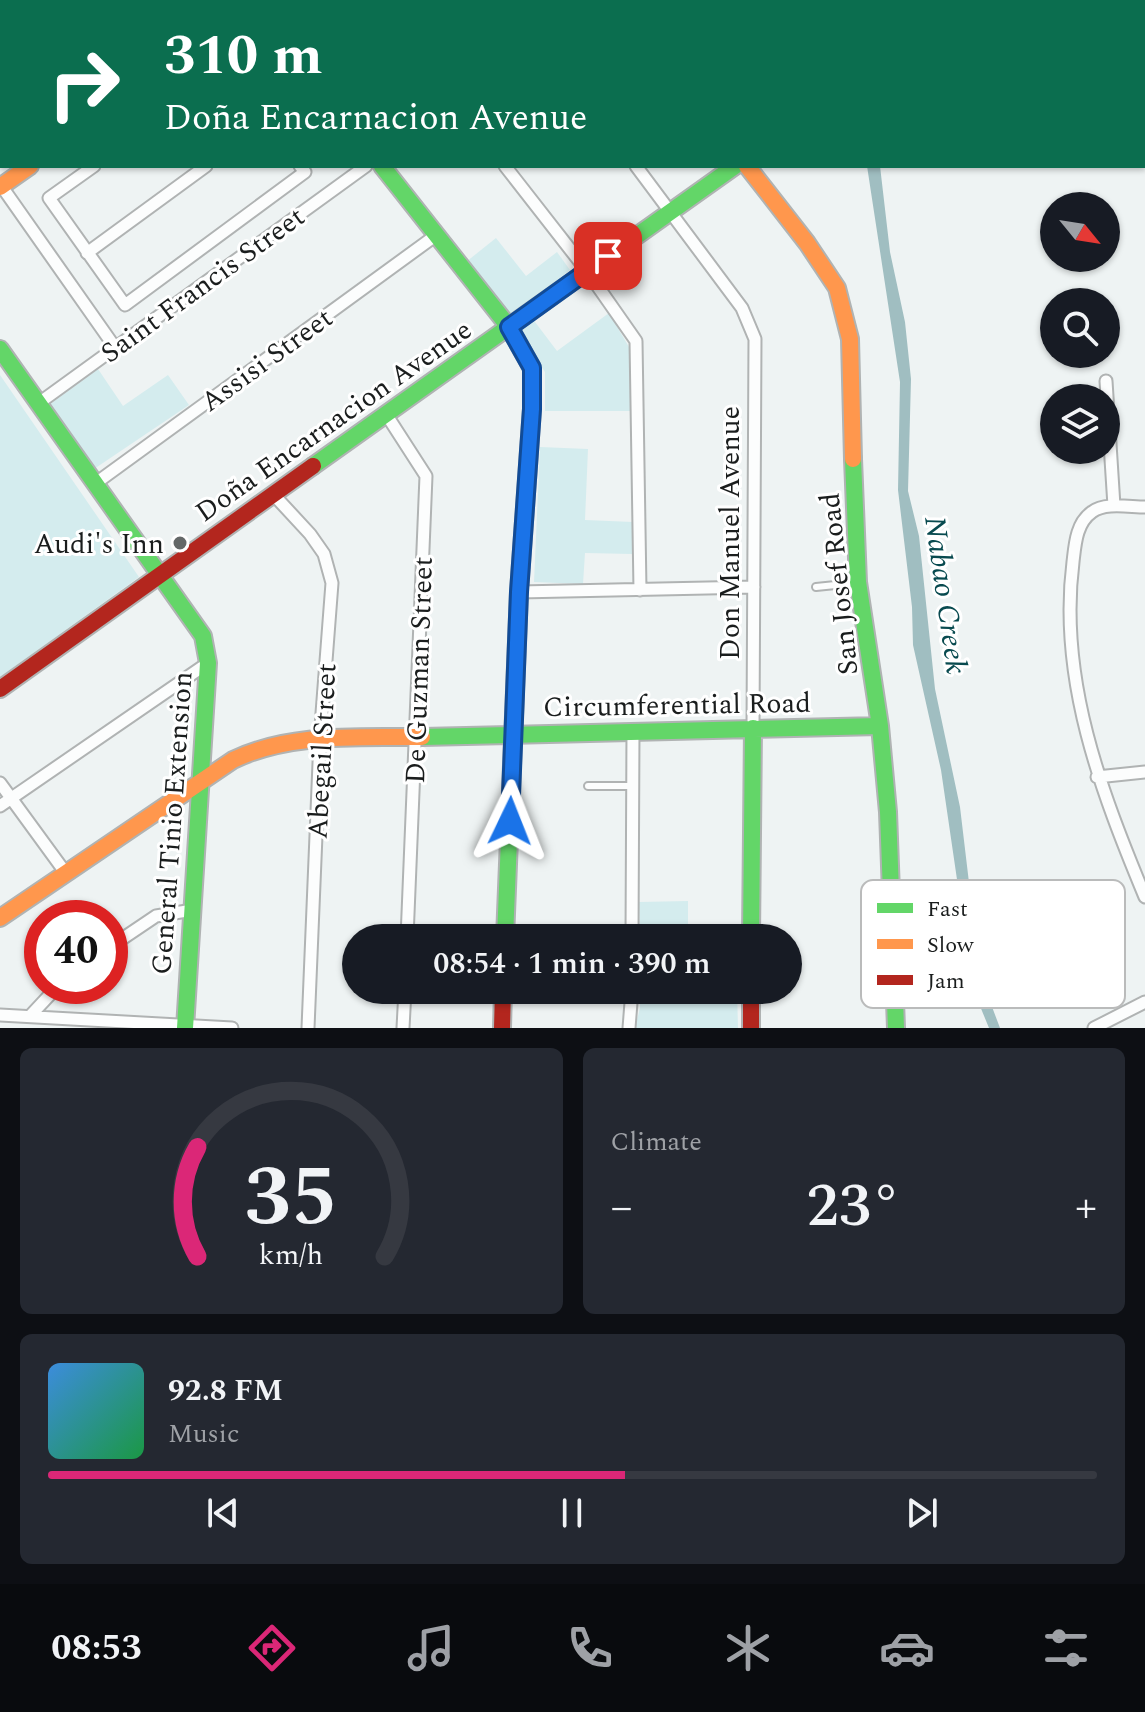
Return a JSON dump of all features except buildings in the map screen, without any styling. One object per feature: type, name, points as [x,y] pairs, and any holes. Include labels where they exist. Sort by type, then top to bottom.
[{"type":"street","points":[[27,168],[1,186],[114,346]]},
{"type":"street","points":[[91,168],[49,198],[125,305],[305,172],[302,168]]},
{"type":"street","points":[[87,253],[203,168]]},
{"type":"street","name":"Saint Francis Street","points":[[39,403],[363,168]]},
{"type":"street","points":[[384,168],[509,327],[532,368],[506,924]]},
{"type":"street","points":[[507,168],[587,271],[636,341],[640,590]]},
{"type":"street","name":"Don Manuel Avenue","points":[[638,168],[742,308],[755,339],[751,924]]},
{"type":"street","name":"Doña Encarnacion Avenue","points":[[0,689],[732,168]]},
{"type":"street","name":"San Josef Road","points":[[749,168],[807,243],[837,288],[850,339],[858,582],[880,726],[892,880]]},
{"type":"street","name":"Assisi Street","points":[[96,483],[435,236]]},
{"type":"street","name":"General Tinio Extension","points":[[0,349],[203,636],[208,663],[185,1026]]},
{"type":"street","points":[[1106,381],[1114,506]]},
{"type":"street","name":"De Guzman Street","points":[[386,414],[426,476],[408,924]]},
{"type":"street","name":"Abegail Street","points":[[273,494],[324,554],[332,583],[320,739],[308,1028]]},
{"type":"street","points":[[1145,507],[1114,506],[1094,510],[1081,525],[1074,550],[1068,609],[1072,653],[1097,777],[1145,897]]},
{"type":"street","points":[[519,592],[754,587]]},
{"type":"street","points":[[0,806],[208,663]]},
{"type":"street","name":"Circumferential Road","points":[[0,918],[233,760],[258,748],[320,739],[880,726]]},
{"type":"street","points":[[632,924],[633,731]]},
{"type":"street","points":[[1097,777],[1145,772]]},
{"type":"street","points":[[0,783],[65,872]]},
{"type":"street","points":[[128,935],[156,916],[193,910]]},
{"type":"street","points":[[1094,1028],[1145,1002]]},
{"type":"street","points":[[30,1016],[41,1004]]},
{"type":"street","points":[[403,1028],[404,1004]]},
{"type":"street","points":[[502,1028],[503,1004]]},
{"type":"street","points":[[629,1028],[631,1004]]},
{"type":"street","points":[[751,1004],[751,1028]]},
{"type":"street","name":"San Josef Road","points":[[896,1008],[896,1028]]},
{"type":"street","points":[[0,1015],[232,1028]]},
{"type":"lane","points":[[816,587],[858,582]]},
{"type":"lane","points":[[588,786],[633,786]]},
{"type":"shaded area","points":[[867,168],[880,168],[890,252],[905,322],[911,379],[908,491],[919,536],[935,689],[960,807],[969,880],[957,880],[941,770],[913,645],[912,607],[898,490],[900,382]]},
{"type":"shaded area","points":[[496,238],[526,276],[557,252],[570,270],[509,318],[466,262]]},
{"type":"shaded area","points":[[609,313],[629,347],[632,411],[545,411],[545,372],[517,330],[532,318],[557,351]]},
{"type":"shaded area","points":[[98,369],[123,406],[168,375],[189,405],[94,469],[49,405]]},
{"type":"shaded area","points":[[0,375],[139,577],[0,677]]},
{"type":"shaded area","points":[[540,447],[588,449],[585,520],[633,522],[632,554],[585,553],[583,584],[534,582]]},
{"type":"shaded area","points":[[688,901],[688,924],[640,924],[639,902]]},
{"type":"shaded area","points":[[640,1004],[737,1004],[738,1028],[635,1028]]},
{"type":"shaded area","points":[[981,1008],[992,1008],[1000,1028],[989,1028]]},
{"type":"traffic: fast","points":[[384,168],[509,327],[532,368],[506,924]]},
{"type":"traffic: fast","points":[[313,466],[732,168]]},
{"type":"traffic: fast","points":[[0,349],[203,636],[208,663],[185,1028]]},
{"type":"traffic: fast","points":[[853,459],[858,582],[880,726],[891,880]]},
{"type":"traffic: fast","points":[[422,737],[880,726]]},
{"type":"traffic: fast","points":[[751,924],[753,728]]},
{"type":"traffic: fast","points":[[895,1008],[896,1028]]},
{"type":"traffic: slow","points":[[0,187],[27,168]]},
{"type":"traffic: slow","points":[[749,168],[807,243],[837,288],[850,339],[853,459]]},
{"type":"traffic: slow","points":[[0,918],[233,760],[278,745],[326,738],[422,737]]},
{"type":"traffic: jam","points":[[0,689],[313,466]]},
{"type":"traffic: jam","points":[[502,1028],[503,1004]]},
{"type":"traffic: jam","points":[[751,1004],[751,1028]]},
{"type":"place","name":"Audi's Inn","points":[[180,543]]},
{"type":"route","points":[[510,821],[532,368],[509,327],[608,256]]},
{"type":"water label","name":"Nabao Creek","points":[[946,595]]}]
